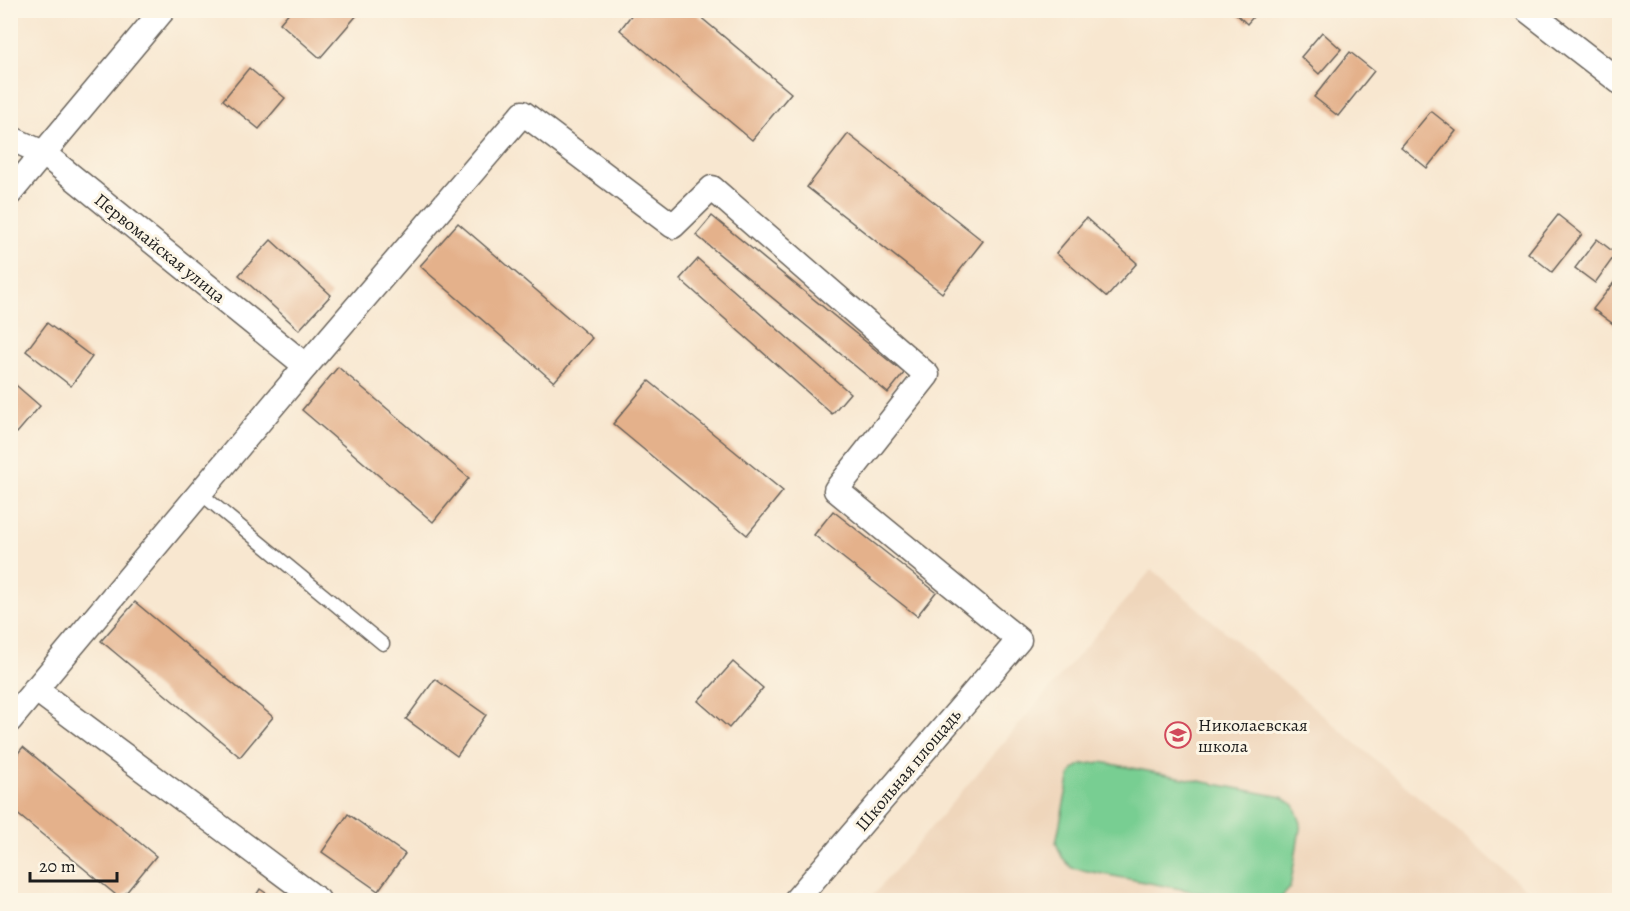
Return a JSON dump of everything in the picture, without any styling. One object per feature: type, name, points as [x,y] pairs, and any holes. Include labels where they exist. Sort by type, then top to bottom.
[{"type":"street","points":[[10,193],[163,10]]},
{"type":"street","points":[[1527,10],[1620,81]]},
{"type":"street","name":"Школьная площадь","points":[[306,366],[523,113],[673,226],[712,188],[927,375],[836,490],[1019,640],[796,900]]},
{"type":"street","name":"Первомайская улица","points":[[10,138],[44,153],[306,366]]},
{"type":"street","points":[[10,720],[306,366]]},
{"type":"street","points":[[35,689],[318,900]]},
{"type":"lane","points":[[200,493],[383,644]]},
{"type":"shaded area","name":"Николаевская школа","points":[[1152,569],[1539,900],[869,900]]},
{"type":"green space","points":[[1101,762],[1282,797],[1294,805],[1301,823],[1290,888],[1280,899],[1238,900],[1072,868],[1062,857],[1056,843],[1070,774],[1079,765]]},
{"type":"building","points":[[291,10],[353,10],[358,14],[320,58],[280,23]]},
{"type":"building","points":[[635,10],[692,10],[791,93],[752,140],[620,30]]},
{"type":"building","points":[[1232,10],[1259,10],[1247,24]]},
{"type":"building","points":[[1322,32],[1341,49],[1319,74],[1301,57]]},
{"type":"building","points":[[1350,52],[1374,71],[1338,116],[1314,97]]},
{"type":"building","points":[[249,68],[285,98],[259,129],[223,100]]},
{"type":"building","points":[[1431,111],[1456,131],[1427,168],[1401,147]]},
{"type":"building","points":[[848,134],[983,241],[942,293],[807,187]]},
{"type":"building","points":[[1558,215],[1582,234],[1552,272],[1528,253]]},
{"type":"building","points":[[712,216],[904,373],[888,393],[696,235]]},
{"type":"building","points":[[1086,218],[1137,263],[1107,297],[1056,253]]},
{"type":"building","points":[[458,223],[592,338],[554,382],[420,266]]},
{"type":"building","points":[[1597,239],[1616,254],[1595,283],[1575,268]]},
{"type":"building","points":[[271,240],[331,295],[299,330],[239,275]]},
{"type":"building","points":[[698,259],[850,393],[832,414],[680,279]]},
{"type":"building","points":[[1620,275],[1620,329],[1593,309]]},
{"type":"building","points":[[47,323],[92,357],[71,386],[26,351]]},
{"type":"building","points":[[338,367],[469,478],[433,522],[302,410]]},
{"type":"building","points":[[10,380],[40,406],[17,433],[10,427]]},
{"type":"building","points":[[649,381],[783,491],[747,535],[613,424]]},
{"type":"building","points":[[833,511],[936,592],[917,616],[814,535]]},
{"type":"building","points":[[135,602],[273,717],[240,757],[101,641]]},
{"type":"building","points":[[733,662],[763,688],[729,728],[698,701]]},
{"type":"building","points":[[435,679],[486,715],[457,756],[406,719]]},
{"type":"building","points":[[23,747],[156,856],[121,899],[10,808],[10,763]]},
{"type":"building","points":[[348,814],[405,854],[378,891],[322,852]]},
{"type":"building","points":[[260,889],[276,900],[253,900]]},
{"type":"place","name":"Николаевская школа","points":[[1178,735]]}]
